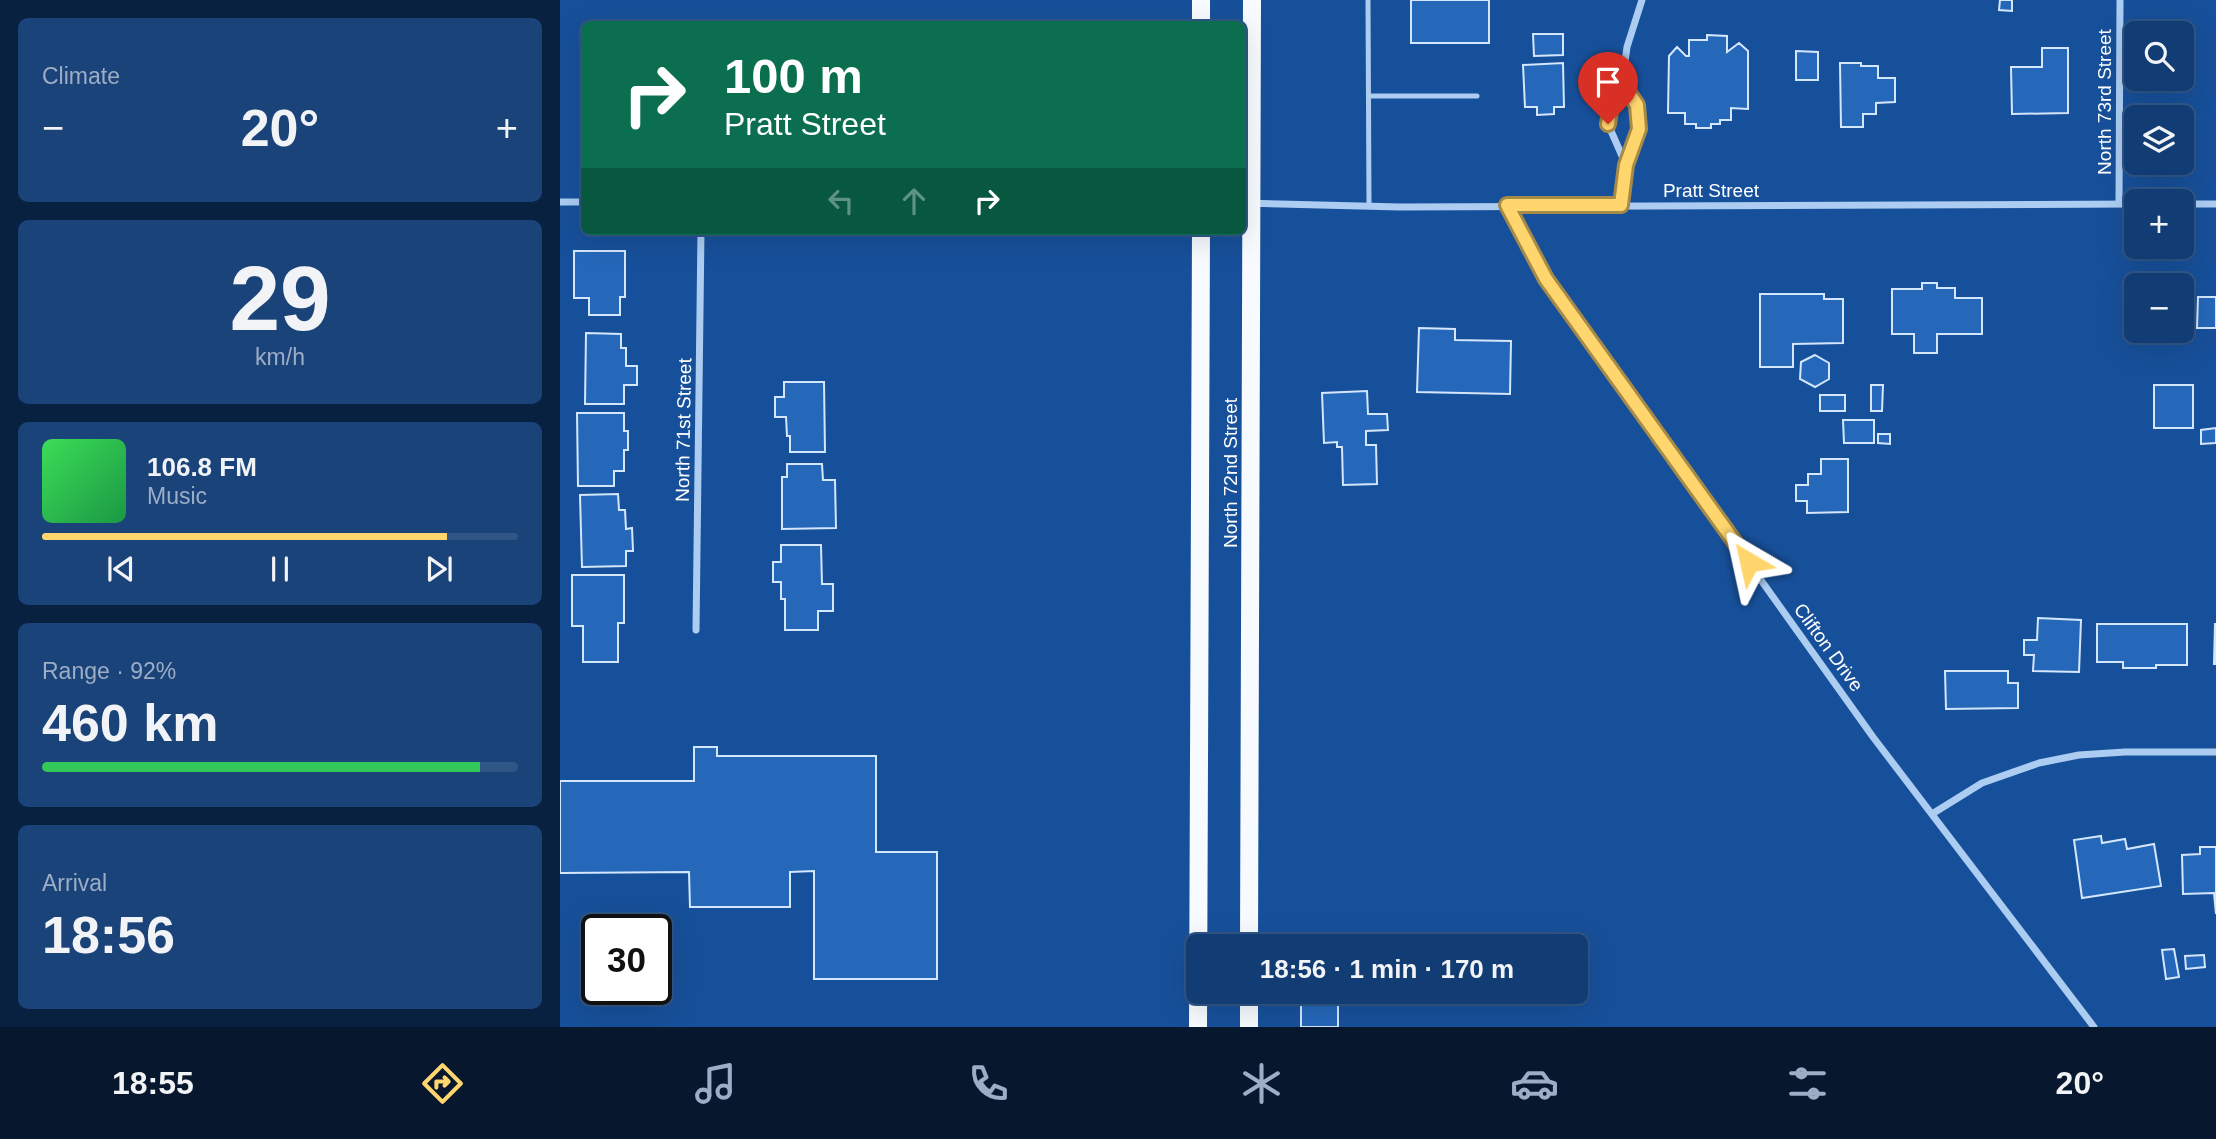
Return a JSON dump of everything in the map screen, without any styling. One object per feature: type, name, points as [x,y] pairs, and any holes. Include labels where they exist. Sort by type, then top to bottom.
[{"type":"main road","points":[[1201,0],[1201,21]]},
{"type":"main road","name":"North 72nd Street","points":[[1249,934],[1247,204],[1252,0]]},
{"type":"main road","name":"North 72nd Street","points":[[1198,1027],[1201,235]]},
{"type":"main road","points":[[1249,1004],[1249,1027]]},
{"type":"street","points":[[1626,165],[1608,124],[1611,105],[1622,83],[1627,47],[1642,0]]},
{"type":"street","name":"North 73rd Street","points":[[2119,205],[2120,0]]},
{"type":"street","points":[[1621,205],[1626,165],[1639,129],[1637,105],[1622,83]]},
{"type":"street","points":[[560,202],[581,202]]},
{"type":"street","name":"Pratt Street","points":[[1247,204],[2124,205]]},
{"type":"street","points":[[2194,204],[2216,204]]},
{"type":"street","name":"Clifton Drive","points":[[1507,205],[1546,279],[1873,737],[2094,1027]]},
{"type":"street","name":"North 71st Street","points":[[696,630],[701,235]]},
{"type":"street","points":[[1932,814],[1982,783],[2039,763],[2091,755],[2216,752]]},
{"type":"lane","points":[[1368,0],[1368,206]]},
{"type":"lane","points":[[1368,96],[1477,96]]},
{"type":"building","points":[[1411,0],[1489,0],[1489,43],[1411,43]]},
{"type":"building","points":[[2000,0],[2012,0],[2012,11],[1999,10]]},
{"type":"building","points":[[1533,34],[1563,34],[1563,55],[1534,56]]},
{"type":"building","points":[[1707,35],[1727,36],[1727,52],[1739,43],[1748,51],[1748,109],[1731,108],[1731,120],[1720,120],[1720,124],[1711,124],[1711,128],[1696,128],[1696,124],[1685,124],[1685,113],[1668,113],[1669,56],[1677,47],[1689,56],[1689,40],[1707,40]]},
{"type":"building","points":[[2042,48],[2068,48],[2068,113],[2012,114],[2011,67],[2042,67]]},
{"type":"building","points":[[1796,51],[1818,52],[1818,80],[1796,80]]},
{"type":"building","points":[[1563,63],[1564,107],[1554,107],[1554,114],[1537,115],[1537,107],[1525,107],[1523,65]]},
{"type":"building","points":[[1840,63],[1878,66],[1878,78],[1895,78],[1895,102],[1876,103],[1876,114],[1863,114],[1863,127],[1841,127]]},
{"type":"building","points":[[574,251],[625,251],[625,297],[620,297],[620,315],[589,315],[589,298],[574,298]]},
{"type":"building","points":[[1922,283],[1937,283],[1937,288],[1955,288],[1955,298],[1982,298],[1982,334],[1937,334],[1937,353],[1914,353],[1914,334],[1892,334],[1892,289],[1922,289]]},
{"type":"building","points":[[1760,294],[1824,294],[1824,299],[1843,299],[1843,343],[1793,344],[1793,367],[1760,367]]},
{"type":"building","points":[[2198,297],[2216,297],[2216,328],[2197,328]]},
{"type":"building","points":[[1419,328],[1455,329],[1455,340],[1511,341],[1510,394],[1417,392]]},
{"type":"building","points":[[586,333],[621,334],[621,348],[626,348],[626,366],[637,366],[637,385],[624,385],[624,404],[585,404]]},
{"type":"building","points":[[1815,355],[1829,363],[1829,379],[1815,387],[1800,379],[1801,362]]},
{"type":"building","points":[[784,382],[824,382],[825,452],[790,452],[786,417],[775,417],[775,397],[784,397]]},
{"type":"building","points":[[1871,385],[1883,385],[1882,411],[1871,411]]},
{"type":"building","points":[[2154,385],[2193,385],[2193,428],[2154,428]]},
{"type":"building","points":[[1367,391],[1368,414],[1387,414],[1388,430],[1366,431],[1366,445],[1376,445],[1377,484],[1343,485],[1342,447],[1337,447],[1337,442],[1324,443],[1322,393]]},
{"type":"building","points":[[1820,395],[1845,395],[1845,411],[1820,411]]},
{"type":"building","points":[[577,413],[624,413],[628,450],[624,450],[624,471],[614,471],[614,486],[578,486]]},
{"type":"building","points":[[1843,420],[1874,420],[1874,443],[1844,443]]},
{"type":"building","points":[[2216,428],[2216,443],[2201,444],[2201,430]]},
{"type":"building","points":[[1878,434],[1890,434],[1890,444],[1878,443]]},
{"type":"building","points":[[1821,459],[1848,459],[1848,512],[1807,513],[1807,501],[1796,501],[1796,485],[1808,485],[1808,474],[1821,474]]},
{"type":"building","points":[[787,464],[822,464],[823,480],[835,480],[836,528],[782,529],[782,477],[787,477]]},
{"type":"building","points":[[618,494],[619,510],[625,510],[626,529],[632,528],[633,551],[626,551],[626,566],[582,567],[580,495]]},
{"type":"building","points":[[781,545],[821,545],[822,584],[833,584],[833,611],[818,611],[818,630],[785,630],[785,599],[781,599],[781,582],[773,582],[773,562],[781,562]]},
{"type":"building","points":[[572,575],[624,575],[624,623],[618,623],[618,662],[583,662],[583,626],[572,626]]},
{"type":"building","points":[[2038,618],[2081,620],[2079,672],[2033,671],[2034,655],[2024,655],[2024,640],[2037,640]]},
{"type":"building","points":[[2097,624],[2187,624],[2187,665],[2123,668],[2123,662],[2097,662]]},
{"type":"building","points":[[2215,624],[2216,664],[2214,664]]},
{"type":"building","points":[[1945,671],[2008,671],[2008,683],[2018,683],[2018,708],[1946,709]]},
{"type":"building","points":[[694,747],[717,747],[717,756],[876,756],[876,852],[937,852],[937,979],[814,979],[814,871],[790,872],[790,907],[690,907],[689,872],[560,873],[560,781],[694,781]]},
{"type":"building","points":[[2101,836],[2102,843],[2125,839],[2127,849],[2154,844],[2161,886],[2082,898],[2074,840]]},
{"type":"building","points":[[2200,847],[2216,847],[2216,914],[2214,893],[2183,894],[2182,855],[2200,854]]},
{"type":"building","points":[[2174,949],[2179,977],[2166,979],[2162,950]]},
{"type":"building","points":[[2204,955],[2205,967],[2186,969],[2185,956]]},
{"type":"building","points":[[1301,1004],[1338,1004],[1338,1027],[1301,1027]]},
{"type":"route","points":[[1608,124],[1611,105],[1622,83],[1637,105],[1639,129],[1626,165],[1621,205],[1507,205],[1546,279],[1749,562]]}]
